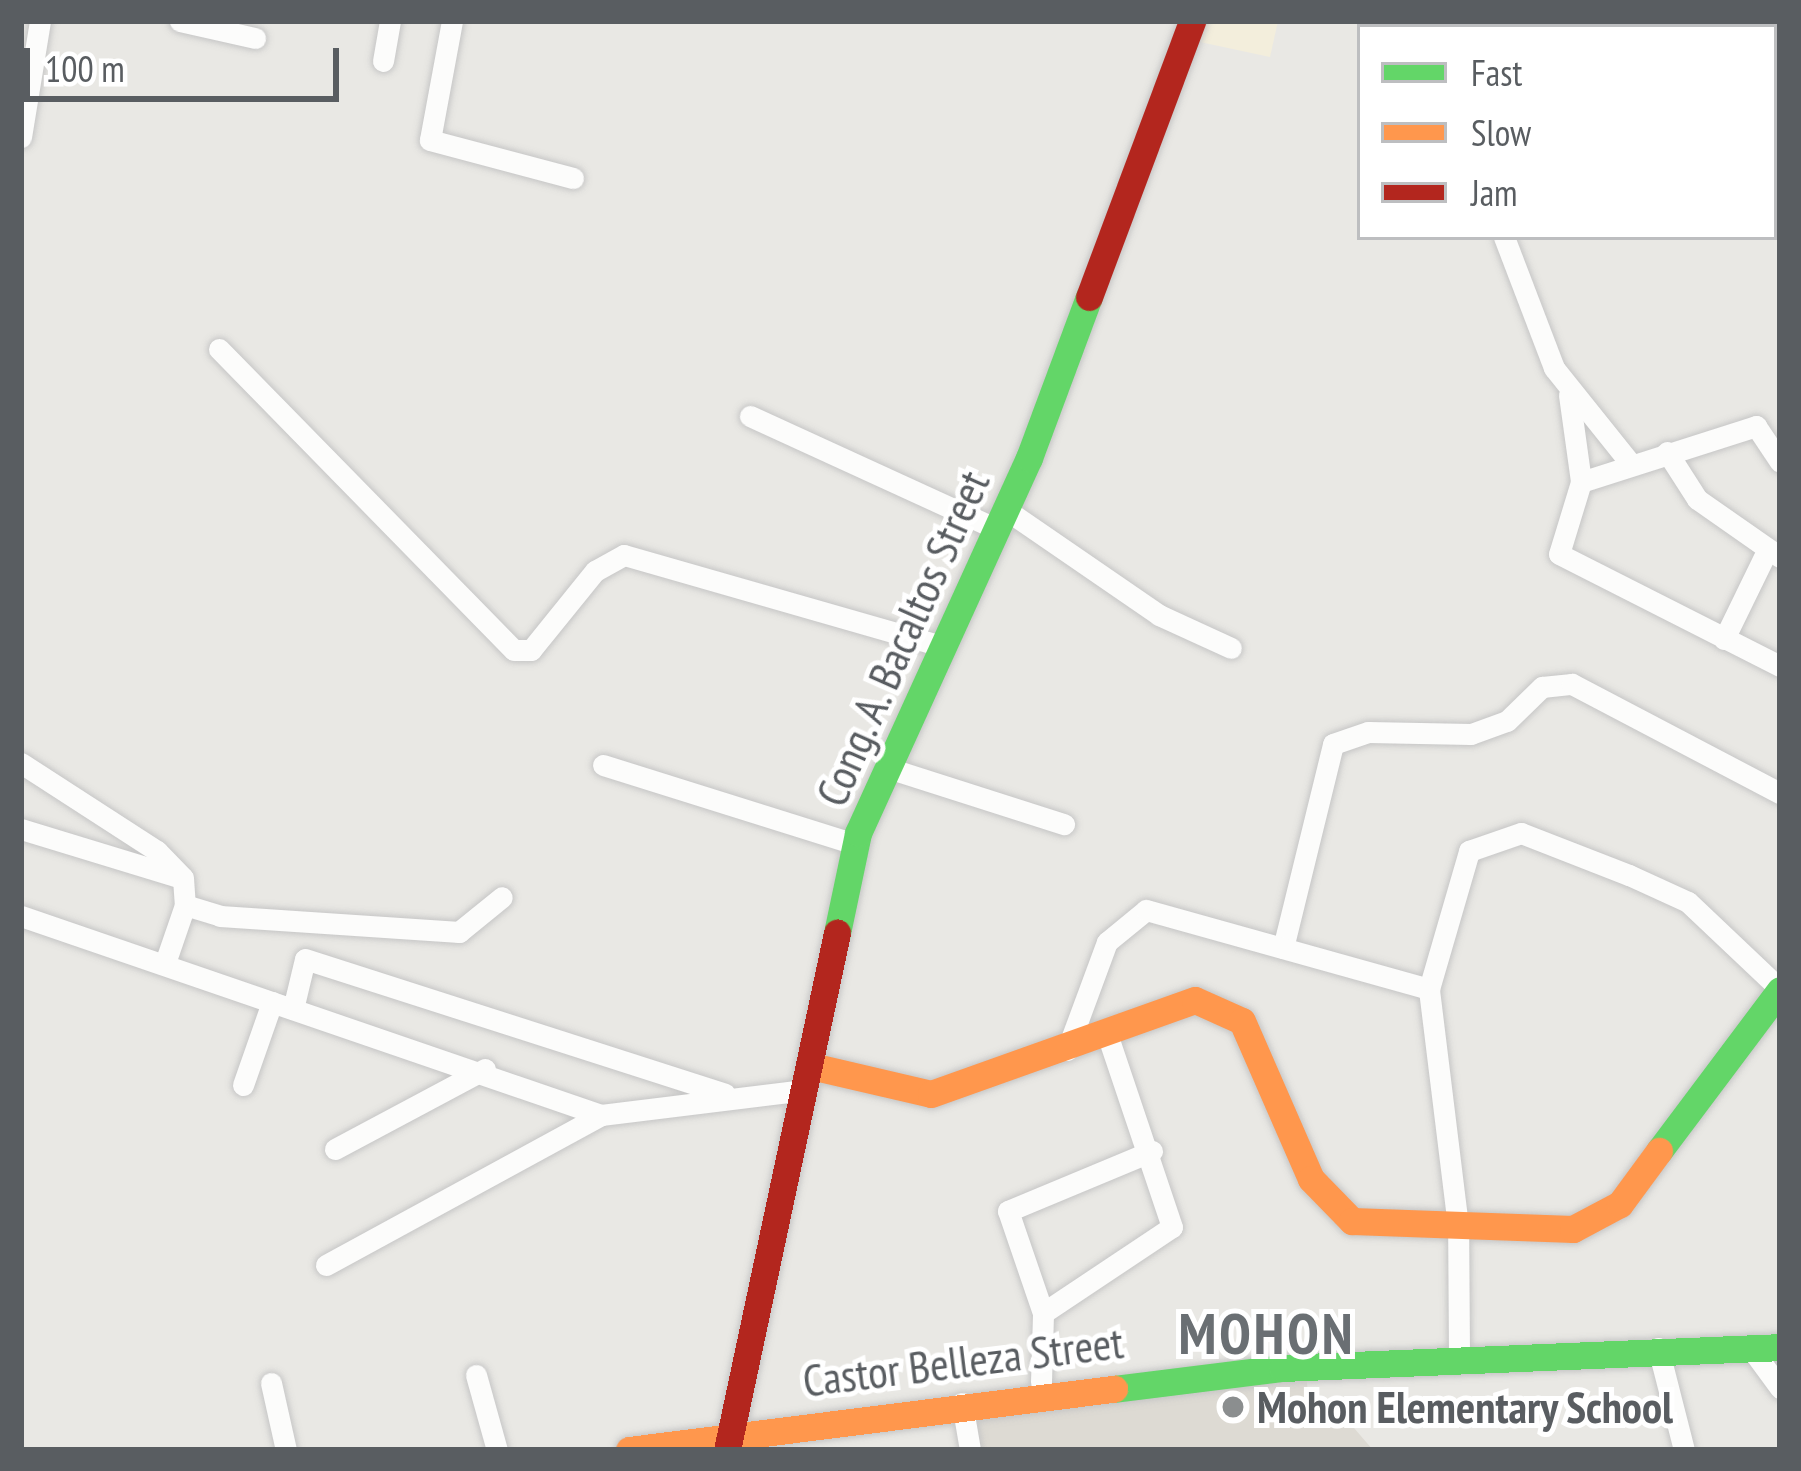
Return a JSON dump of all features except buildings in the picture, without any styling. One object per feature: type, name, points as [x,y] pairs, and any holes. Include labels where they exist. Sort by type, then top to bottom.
[{"type":"street","points":[[21,137],[40,21]]},
{"type":"street","points":[[180,21],[255,38]]},
{"type":"street","points":[[383,62],[390,21]]},
{"type":"street","points":[[452,21],[430,140],[573,178]]},
{"type":"street","name":"Cong. A. Bacaltos Street","points":[[729,1440],[855,844],[938,645],[1000,519],[1192,21]]},
{"type":"street","points":[[1505,240],[1569,394],[1581,482],[1559,554],[1780,666]]},
{"type":"street","points":[[219,350],[514,650],[531,650],[595,571],[624,555],[938,645]]},
{"type":"street","points":[[1569,394],[1631,464]]},
{"type":"street","points":[[750,416],[1000,519],[1174,625],[1231,648]]},
{"type":"street","points":[[1581,482],[1756,426],[1780,462]]},
{"type":"street","points":[[1667,452],[1697,499],[1773,555],[1724,639]]},
{"type":"street","points":[[1283,948],[1333,744],[1368,732],[1471,734],[1507,721],[1542,687],[1572,684],[1780,794]]},
{"type":"street","points":[[21,763],[183,878]]},
{"type":"street","points":[[603,765],[855,844]]},
{"type":"street","points":[[884,767],[1064,824]]},
{"type":"street","points":[[21,829],[183,878]]},
{"type":"street","points":[[326,1265],[601,1115],[731,1097],[808,1078],[931,1094],[1108,1037],[1196,1000],[1242,1021],[1311,1179],[1352,1221],[1458,1226],[1573,1228],[1620,1204],[1780,990],[1688,902],[1521,833],[1469,851],[1429,989],[1458,1226],[1459,1354]]},
{"type":"street","points":[[165,963],[184,905],[183,878]]},
{"type":"street","points":[[184,905],[314,926],[459,932],[502,897]]},
{"type":"street","points":[[1067,1050],[1107,942],[1146,910],[1429,989]]},
{"type":"street","points":[[21,916],[282,1006],[485,1069],[601,1115]]},
{"type":"street","points":[[243,1085],[305,958],[314,926]]},
{"type":"street","points":[[305,958],[731,1097]]},
{"type":"street","points":[[1043,1313],[1166,1237],[1172,1214],[1108,1037]]},
{"type":"street","points":[[335,1149],[485,1069]]},
{"type":"street","points":[[1041,1382],[1043,1313],[1008,1211],[1152,1151]]},
{"type":"street","points":[[1750,1347],[1780,1388]]},
{"type":"street","name":"Castor Belleza Street","points":[[628,1450],[729,1440],[962,1402],[1459,1354],[1780,1347]]},
{"type":"street","points":[[1658,1348],[1684,1450]]},
{"type":"street","points":[[476,1375],[497,1450]]},
{"type":"street","points":[[272,1382],[286,1450]]},
{"type":"street","points":[[962,1402],[970,1450]]},
{"type":"shaded area","points":[[1205,21],[1278,21],[1270,57],[1200,42]]},
{"type":"shaded area","points":[[1306,1374],[1311,1420],[1348,1421],[1373,1450],[981,1450],[975,1411]]},
{"type":"traffic: fast","points":[[1568,21],[1586,24]]},
{"type":"traffic: fast","points":[[837,933],[858,833],[1029,458],[1089,297]]},
{"type":"traffic: fast","points":[[1659,1151],[1780,990]]},
{"type":"traffic: fast","points":[[1114,1389],[1282,1368],[1780,1347]]},
{"type":"traffic: slow","points":[[811,1066],[931,1094],[1195,1000],[1242,1021],[1311,1179],[1352,1221],[1573,1229],[1620,1204],[1659,1151]]},
{"type":"traffic: slow","points":[[629,1450],[1114,1389]]},
{"type":"traffic: jam","points":[[1089,297],[1192,21]]},
{"type":"traffic: jam","points":[[727,1450],[837,933]]},
{"type":"place","name":"Mohon Elementary School","points":[[1233,1407]]},
{"type":"district","name":"MOHON","points":[[1267,1334]]}]
